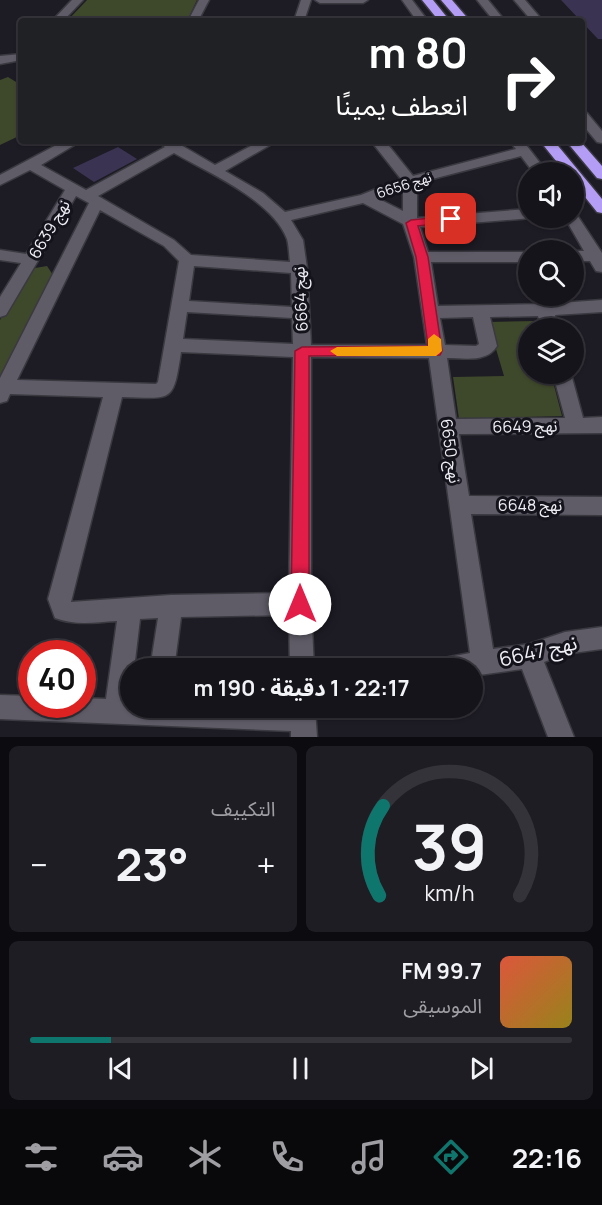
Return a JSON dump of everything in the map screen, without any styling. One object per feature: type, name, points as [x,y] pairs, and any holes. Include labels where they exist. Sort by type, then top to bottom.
[{"type":"highway","points":[[427,0],[442,18]]},
{"type":"highway","points":[[446,0],[462,18]]},
{"type":"highway","points":[[549,144],[564,162]]},
{"type":"highway","points":[[576,144],[602,175]]},
{"type":"highway","points":[[584,187],[602,209]]},
{"type":"street","points":[[60,18],[78,0]]},
{"type":"street","points":[[195,18],[204,0]]},
{"type":"street","points":[[300,18],[306,0]]},
{"type":"street","points":[[320,0],[363,0]]},
{"type":"street","points":[[407,0],[421,18]]},
{"type":"street","points":[[482,0],[497,18]]},
{"type":"street","points":[[519,0],[535,18]]},
{"type":"street","points":[[0,60],[18,57]]},
{"type":"street","points":[[585,119],[599,132]]},
{"type":"street","points":[[0,181],[69,144]]},
{"type":"street","points":[[169,144],[85,196],[1,390],[114,391],[164,388],[167,385],[187,260]]},
{"type":"street","name":"نهج 6664","points":[[169,144],[258,196],[282,217],[295,240],[299,268],[302,351],[302,658]]},
{"type":"street","points":[[216,171],[265,144]]},
{"type":"street","points":[[380,144],[410,181]]},
{"type":"street","points":[[521,146],[533,162]]},
{"type":"street","name":"نهج 6656","points":[[282,217],[365,198],[410,181],[521,146]]},
{"type":"street","name":"نهج 6639","points":[[0,311],[32,260],[85,196],[31,165]]},
{"type":"street","name":"نهج 6650","points":[[410,181],[411,222],[422,257],[431,312],[482,658]]},
{"type":"street","points":[[85,196],[169,243],[187,260],[299,268]]},
{"type":"street","points":[[365,198],[411,222],[518,215]]},
{"type":"street","points":[[578,228],[599,262]]},
{"type":"street","points":[[0,255],[32,260]]},
{"type":"street","points":[[422,257],[518,256]]},
{"type":"street","points":[[584,259],[599,262]]},
{"type":"street","points":[[180,306],[301,313]]},
{"type":"street","points":[[431,312],[545,310],[602,306]]},
{"type":"street","points":[[545,310],[547,318]]},
{"type":"street","points":[[174,345],[302,351],[479,352],[488,346],[480,311]]},
{"type":"street","points":[[565,384],[576,425]]},
{"type":"street","points":[[114,391],[59,599],[63,610],[73,613],[171,606],[300,604]]},
{"type":"street","name":"نهج 6649","points":[[447,427],[602,425]]},
{"type":"street","name":"نهج 6648","points":[[459,505],[602,506]]},
{"type":"street","points":[[164,658],[171,606]]},
{"type":"street","points":[[117,711],[130,608]]},
{"type":"street","name":"نهج 6647","points":[[483,663],[529,656],[565,643],[602,638]]},
{"type":"street","points":[[529,656],[561,737]]},
{"type":"street","points":[[0,707],[120,711]]},
{"type":"street","points":[[264,718],[304,721]]},
{"type":"green space","points":[[87,0],[197,0],[188,18],[70,18]]},
{"type":"green space","points":[[8,77],[18,83],[18,136],[0,145],[0,80]]},
{"type":"green space","points":[[47,266],[55,278],[0,381],[0,320],[28,274],[35,268]]},
{"type":"green space","points":[[518,321],[518,384],[554,384],[562,416],[459,419],[453,377],[504,376],[488,322]]},
{"type":"building","points":[[561,0],[602,0],[602,39],[598,39],[585,25],[585,18],[578,18]]},
{"type":"building","points":[[118,147],[137,159],[94,182],[73,168]]},
{"type":"slow traffic","points":[[337,351],[436,351],[434,339]]},
{"type":"route","points":[[300,604],[302,351],[436,351],[422,257],[411,223],[451,219]]}]
